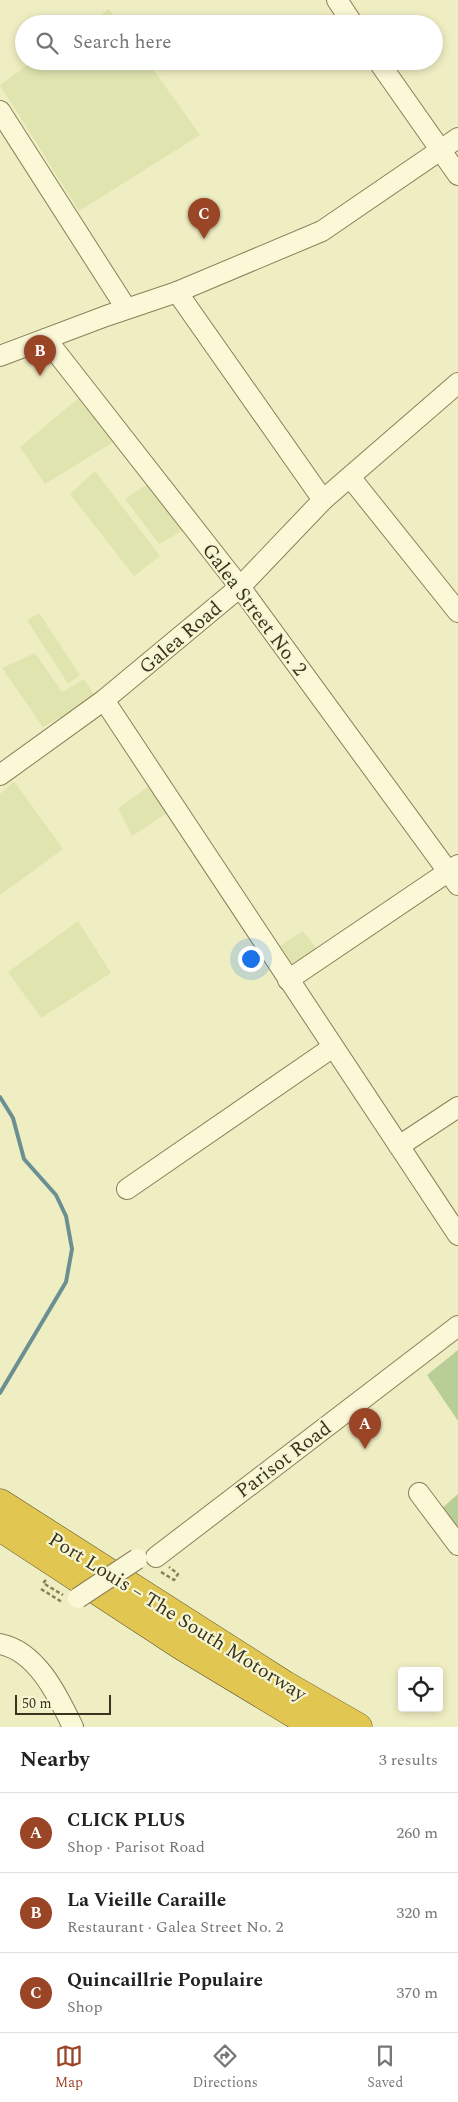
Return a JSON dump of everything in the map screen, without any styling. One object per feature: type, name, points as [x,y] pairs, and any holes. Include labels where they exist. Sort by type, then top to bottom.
[{"type":"highway","name":"Port Louis – The South Motorway","points":[[0,1503],[285,1684],[358,1727]]},
{"type":"highway","name":"Port Louis – The South Motorway","points":[[0,1527],[190,1651],[316,1727]]},
{"type":"street","points":[[337,0],[347,15]]},
{"type":"street","points":[[384,70],[458,175]]},
{"type":"street","points":[[0,111],[126,308]]},
{"type":"street","points":[[0,356],[126,308],[177,292],[322,231],[458,138]]},
{"type":"street","points":[[177,292],[322,500]]},
{"type":"street","name":"Galea Street No. 2","points":[[46,339],[240,587],[455,874]]},
{"type":"street","name":"Galea Road","points":[[0,775],[104,700],[240,587],[322,500],[458,383]]},
{"type":"street","points":[[350,477],[458,612]]},
{"type":"street","points":[[104,700],[458,1234]]},
{"type":"street","points":[[288,980],[455,874]]},
{"type":"street","points":[[127,1188],[333,1047]]},
{"type":"street","points":[[399,1146],[458,1107]]},
{"type":"street","name":"Parisot Road","points":[[78,1598],[147,1558],[458,1326]]},
{"type":"street","points":[[419,1493],[458,1545]]},
{"type":"street","points":[[0,1644],[13,1646],[33,1664],[58,1697],[73,1727]]},
{"type":"path","points":[[41,1589],[63,1603],[69,1599],[43,1583],[49,1578]]},
{"type":"green space","points":[[109,9],[113,15],[101,15]]},
{"type":"green space","points":[[21,70],[153,70],[200,135],[79,211],[0,85]]},
{"type":"green space","points":[[81,396],[115,441],[45,484],[20,447]]},
{"type":"green space","points":[[95,471],[160,556],[134,576],[70,494]]},
{"type":"green space","points":[[151,482],[185,529],[159,544],[125,499]]},
{"type":"green space","points":[[39,613],[80,675],[68,684],[27,620]]},
{"type":"green space","points":[[35,653],[62,692],[84,679],[96,697],[43,727],[2,668]]},
{"type":"green space","points":[[14,781],[63,849],[0,895],[0,794]]},
{"type":"green space","points":[[155,782],[172,810],[132,836],[118,808]]},
{"type":"green space","points":[[78,921],[111,973],[41,1018],[8,972]]},
{"type":"green space","points":[[303,931],[321,954],[295,969],[280,946]]},
{"type":"green space","points":[[458,1350],[458,1421],[427,1375]]},
{"type":"green space","points":[[458,1494],[458,1531],[441,1509]]},
{"type":"waterway","points":[[0,1097],[13,1118],[24,1159],[56,1195],[66,1216],[72,1249],[66,1282],[0,1393]]},
{"type":"place","name":"Quincaillrie Populaire","points":[[204,239]]},
{"type":"place","name":"La Vieille Caraille","points":[[40,376]]},
{"type":"place","name":"CLICK PLUS","points":[[365,1449]]}]
